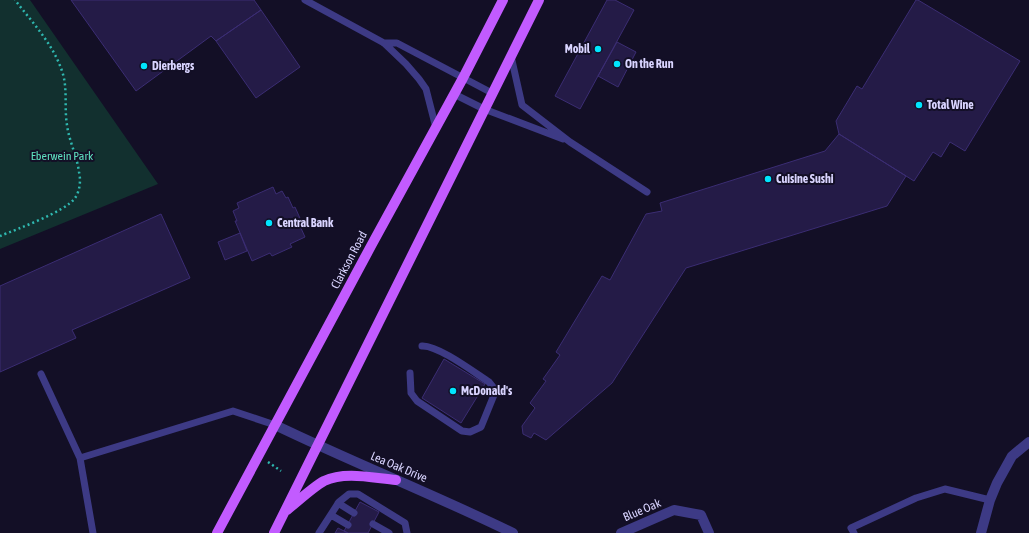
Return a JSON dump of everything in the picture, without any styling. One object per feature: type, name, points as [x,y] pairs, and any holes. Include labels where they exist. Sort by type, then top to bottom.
[{"type":"main road","name":"Clarkson Road","points":[[217,533],[463,78],[503,0]]},
{"type":"main road","points":[[274,533],[539,0]]},
{"type":"main road","points":[[285,511],[324,482],[337,478],[356,476],[396,480]]},
{"type":"street","name":"Lea Oak Drive","points":[[275,425],[468,511],[513,533]]},
{"type":"street","points":[[981,533],[990,500],[997,483],[1012,456],[1029,442]]},
{"type":"street","name":"Blue Oak","points":[[621,533],[674,510],[701,515],[709,533]]},
{"type":"lane","points":[[305,0],[384,43],[406,64],[426,90],[436,128]]},
{"type":"lane","points":[[384,43],[397,43],[492,93]]},
{"type":"lane","points":[[511,56],[522,105],[570,142],[647,192]]},
{"type":"lane","points":[[454,94],[484,109],[570,142]]},
{"type":"lane","points":[[410,373],[411,393],[417,401],[462,431],[470,432],[482,427],[494,395],[493,387],[489,382],[437,349],[422,346]]},
{"type":"lane","points":[[41,374],[80,458],[93,533]]},
{"type":"lane","points":[[80,458],[233,411],[275,425]]},
{"type":"lane","points":[[854,533],[851,528],[916,498],[945,489],[990,500]]},
{"type":"lane","points":[[319,533],[338,503],[350,494],[358,494],[405,523],[407,533]]},
{"type":"lane","points":[[338,503],[354,513]]},
{"type":"lane","points":[[331,515],[348,525]]},
{"type":"lane","points":[[373,524],[389,533]]},
{"type":"path","points":[[0,236],[69,205],[76,197],[80,184],[79,172],[66,124],[65,84],[62,71],[52,49],[15,0]]},
{"type":"path","points":[[268,462],[281,471]]},
{"type":"green space","name":"Eberwein Park","points":[[0,0],[30,0],[158,184],[0,249]]},
{"type":"building","name":"Dierbergs","points":[[71,0],[254,0],[261,10],[216,41],[211,36],[136,91]]},
{"type":"building","points":[[607,0],[615,0],[634,10],[580,109],[555,96]]},
{"type":"building","name":"Total Wine","points":[[916,0],[1020,61],[965,151],[950,142],[941,157],[933,152],[914,181],[839,134],[836,121],[857,86],[862,89]]},
{"type":"building","points":[[261,10],[300,67],[256,98],[216,41]]},
{"type":"building","name":"On the Run","points":[[617,42],[636,52],[618,87],[598,76]]},
{"type":"building","points":[[839,134],[906,176],[887,206],[686,268],[612,383],[546,440],[534,433],[531,438],[523,434],[522,426],[535,408],[530,403],[546,381],[543,379],[560,355],[556,352],[602,276],[610,280],[646,214],[662,211],[660,203],[825,151]]},
{"type":"building","name":"Central Bank","points":[[273,187],[276,194],[282,191],[286,198],[288,197],[293,208],[295,207],[303,225],[300,226],[305,237],[290,244],[292,247],[272,256],[270,253],[252,261],[235,221],[237,221],[233,211],[239,208],[237,203]]},
{"type":"building","points":[[161,214],[190,278],[72,330],[76,338],[0,372],[0,286]]},
{"type":"building","points":[[240,233],[247,251],[225,260],[218,242]]},
{"type":"building","name":"McDonald's","points":[[444,359],[485,384],[461,423],[422,398]]},
{"type":"building","points":[[360,502],[379,512],[368,533],[348,533],[344,531]]},
{"type":"building","points":[[338,528],[348,533],[335,533]]},
{"type":"place","name":"Mobil","points":[[598,49]]},
{"type":"place","name":"On the Run","points":[[617,64]]},
{"type":"place","name":"Dierbergs","points":[[144,66]]},
{"type":"place","name":"Total Wine","points":[[919,105]]},
{"type":"place","name":"Cuisine Sushi","points":[[768,179]]},
{"type":"place","name":"Central Bank","points":[[269,223]]},
{"type":"place","name":"McDonald's","points":[[453,391]]}]
